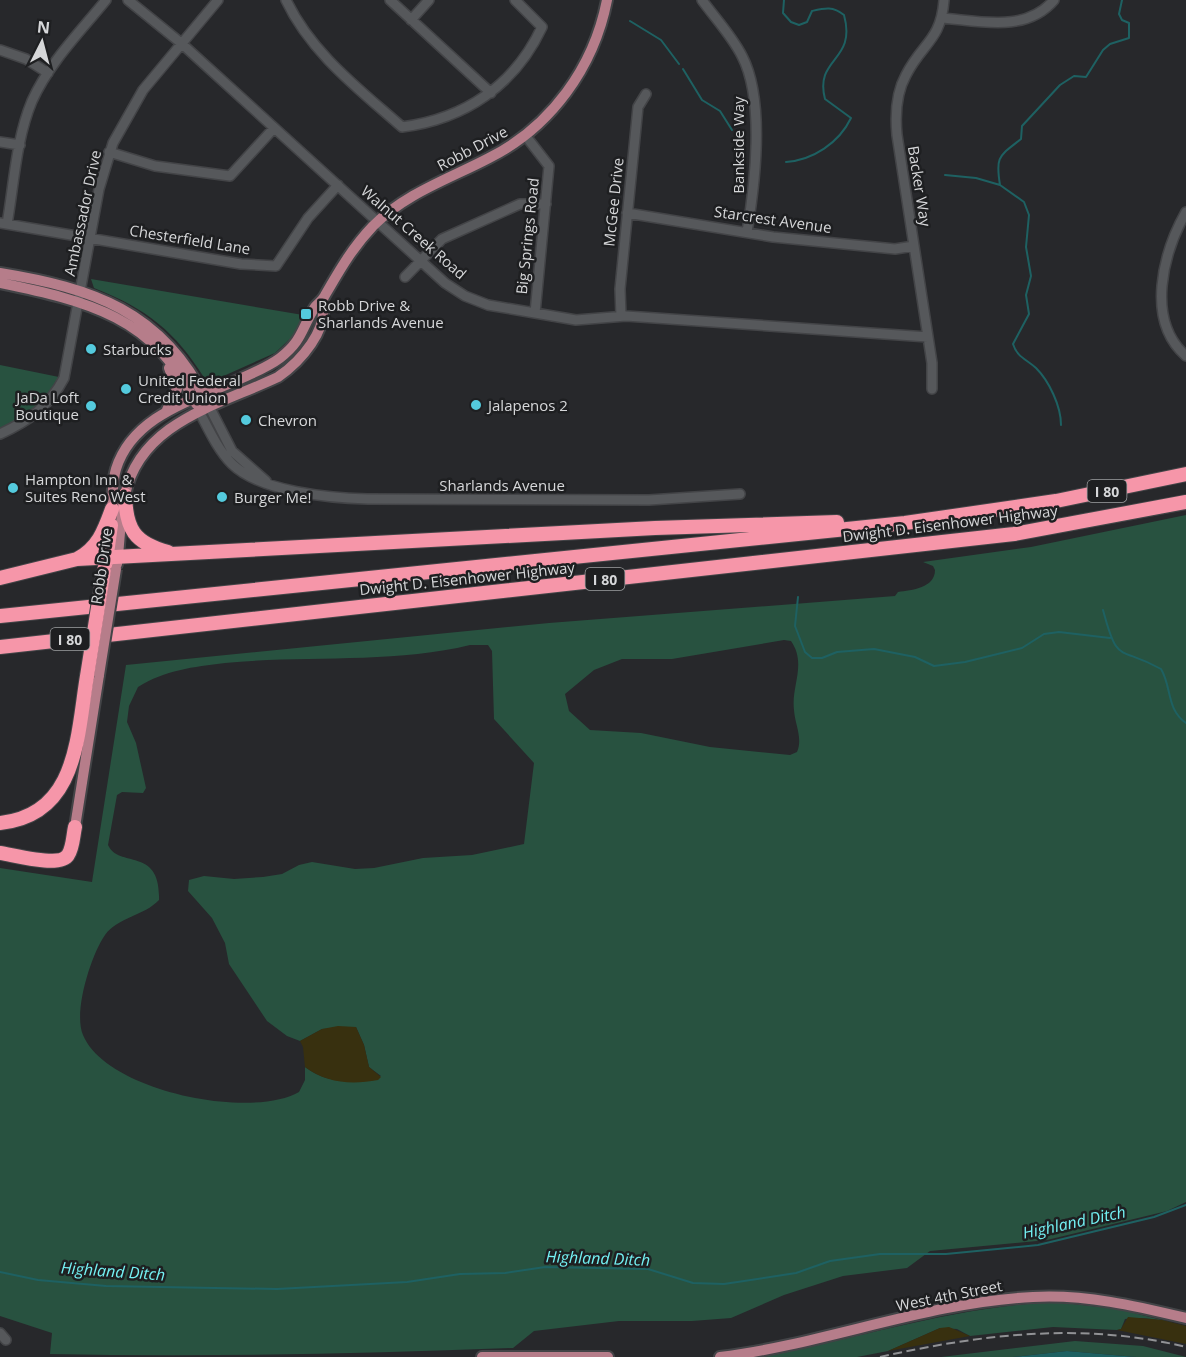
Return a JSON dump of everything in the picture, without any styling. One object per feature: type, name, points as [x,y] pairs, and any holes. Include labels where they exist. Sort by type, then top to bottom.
[{"type":"highway","name":"Dwight D. Eisenhower Highway","points":[[0,616],[905,523],[1056,501],[1186,474]]},
{"type":"highway","points":[[125,495],[127,518],[136,537],[154,548],[191,554]]},
{"type":"highway","name":"Dwight D. Eisenhower Highway","points":[[0,647],[1014,534],[1186,502]]},
{"type":"highway","points":[[0,578],[77,559],[86,554],[101,538],[112,510]]},
{"type":"highway","points":[[0,823],[38,811],[56,794],[67,778],[93,675],[111,564],[112,510]]},
{"type":"highway","points":[[77,559],[111,564],[191,554],[655,528],[846,521],[905,523]]},
{"type":"highway","points":[[0,654],[121,640],[141,631]]},
{"type":"highway","points":[[0,853],[53,861],[62,860],[70,852],[75,827]]},
{"type":"main road","name":"Robb Drive","points":[[112,510],[114,479],[121,457],[133,439],[165,412],[277,360],[297,342],[314,308],[322,300],[351,252],[378,221],[418,192],[492,157],[525,135],[561,100],[582,69],[598,33],[606,0]]},
{"type":"main road","name":"Sharlands Avenue","points":[[0,273],[128,310],[160,334],[188,366],[205,410]]},
{"type":"main road","name":"Sharlands Avenue","points":[[0,284],[79,297],[140,333],[169,357],[199,397]]},
{"type":"main road","name":"Robb Drive","points":[[111,564],[125,495],[135,465],[153,441],[171,427],[278,377],[295,364],[317,330],[323,314],[322,300]]},
{"type":"main road","points":[[140,333],[175,378],[177,393],[165,412]]},
{"type":"main road","points":[[75,827],[93,675]]},
{"type":"main road","name":"West 4th Street","points":[[720,1357],[784,1347],[971,1304],[1013,1298],[1056,1296],[1096,1299],[1186,1318]]},
{"type":"main road","points":[[482,1357],[608,1357]]},
{"type":"street","points":[[3,223],[32,102],[48,73],[106,0]]},
{"type":"street","name":"Walnut Creek Road","points":[[128,0],[181,44],[421,260],[465,296],[488,305],[585,320],[621,316],[928,337]]},
{"type":"street","name":"Ambassador Drive","points":[[0,434],[36,414],[59,387],[67,370],[99,189],[109,152],[131,107],[218,0]]},
{"type":"street","points":[[286,0],[299,24],[320,52],[402,127],[449,117],[492,93],[517,68],[542,27],[515,0]]},
{"type":"street","points":[[390,0],[492,93]]},
{"type":"street","points":[[411,20],[429,0]]},
{"type":"street","name":"Bankside Way","points":[[702,0],[736,45],[752,82],[755,178],[747,232]]},
{"type":"street","name":"Backer Way","points":[[932,389],[928,337],[897,135],[897,104],[906,74],[936,35],[942,18],[944,0]]},
{"type":"street","points":[[942,18],[1015,22],[1034,16],[1054,0]]},
{"type":"street","points":[[0,50],[26,59],[48,73]]},
{"type":"street","name":"McGee Drive","points":[[621,316],[620,289],[638,107],[646,94]]},
{"type":"street","points":[[109,152],[155,166],[230,176],[274,128]]},
{"type":"street","name":"Big Springs Road","points":[[525,135],[549,166],[535,313]]},
{"type":"street","points":[[0,142],[20,145]]},
{"type":"street","name":"Chesterfield Lane","points":[[3,223],[241,264],[276,266],[308,218],[338,185]]},
{"type":"street","points":[[405,277],[442,239],[520,204],[546,204]]},
{"type":"street","points":[[1186,212],[1168,250],[1162,286],[1169,336],[1186,356]]},
{"type":"street","name":"Starcrest Avenue","points":[[627,213],[747,232],[896,249],[914,246]]},
{"type":"street","name":"Sharlands Avenue","points":[[205,410],[231,462],[250,478],[313,494],[368,499],[649,500],[740,494]]},
{"type":"green space","points":[[91,279],[303,315],[293,336],[275,353],[210,382],[205,379],[182,347],[158,323],[129,304],[94,288]]},
{"type":"green space","points":[[0,365],[59,377],[41,402],[0,429]]},
{"type":"green space","points":[[1186,515],[1186,1202],[1167,1211],[1047,1240],[930,1251],[907,1268],[843,1276],[784,1295],[731,1318],[692,1321],[619,1321],[534,1331],[513,1348],[281,1354],[50,1354],[52,1333],[0,1316],[0,868],[92,882],[126,665],[549,623],[895,596],[898,592],[922,587],[931,581],[935,570],[933,566],[923,562],[1031,547]],"holes":[[[784,640],[791,641],[798,658],[794,701],[799,747],[797,752],[790,755],[710,747],[641,733],[590,730],[569,711],[565,694],[594,670],[622,659],[672,659]],[[470,645],[488,645],[492,651],[494,719],[534,763],[524,844],[472,855],[423,858],[374,868],[355,869],[312,862],[299,865],[282,874],[263,877],[234,879],[204,876],[189,880],[188,891],[212,918],[225,943],[229,964],[267,1021],[287,1036],[300,1041],[322,1029],[356,1027],[364,1045],[369,1067],[381,1076],[351,1081],[332,1079],[323,1077],[305,1067],[305,1080],[299,1092],[277,1100],[248,1103],[215,1101],[181,1095],[149,1085],[120,1071],[97,1055],[83,1035],[80,1025],[85,984],[94,956],[110,929],[146,910],[159,900],[158,883],[147,865],[113,852],[108,845],[117,795],[122,792],[143,793],[146,788],[136,743],[127,722],[129,706],[138,687],[169,673],[213,664],[410,655]]]},
{"type":"green space","points":[[1055,1302],[1118,1309],[1186,1326],[1140,1318],[1125,1319],[1121,1329],[1117,1330],[1053,1327],[970,1336],[957,1329],[940,1328],[888,1351],[857,1357],[763,1357],[945,1316]]},
{"type":"green space","points":[[1075,1341],[1143,1346],[1186,1357],[1136,1357],[1067,1351],[1013,1357],[941,1357]]},
{"type":"sand","points":[[338,1026],[356,1027],[364,1045],[369,1067],[381,1077],[378,1080],[339,1081],[321,1076],[305,1067],[303,1047],[300,1041],[322,1029]]},
{"type":"sand","points":[[1128,1317],[1162,1320],[1186,1326],[1186,1344],[1117,1330],[1121,1329]]},
{"type":"sand","points":[[949,1327],[970,1336],[888,1351],[940,1328]]},
{"type":"water","points":[[1067,1351],[1136,1357],[1013,1357]]},
{"type":"waterway","points":[[784,0],[783,13],[791,22],[799,25],[807,22],[812,11],[832,9],[844,15],[845,42],[825,75],[823,85],[825,99],[851,118],[840,135],[824,149],[806,158],[786,162]]},
{"type":"waterway","points":[[1061,425],[1057,402],[1050,387],[1041,373],[1019,355],[1013,344],[1029,314],[1026,295],[1031,276],[1026,247],[1029,215],[1024,202],[1000,185],[998,168],[1004,153],[1021,139],[1022,126],[1060,85],[1074,76],[1086,77],[1103,50],[1110,44],[1129,38],[1129,23],[1122,20],[1119,14],[1122,0]]},
{"type":"waterway","points":[[630,21],[661,40],[679,64]]},
{"type":"waterway","points":[[683,69],[702,100],[720,111],[732,130]]},
{"type":"waterway","points":[[945,175],[976,178],[1000,185]]},
{"type":"waterway","points":[[798,597],[795,626],[805,652],[812,658],[822,658],[837,652],[874,649],[915,657],[934,666],[965,662],[1022,648],[1044,634],[1059,632],[1110,638]]},
{"type":"waterway","points":[[1103,610],[1112,639],[1117,647],[1122,652],[1161,669],[1172,705],[1186,723]]},
{"type":"waterway","name":"Highland Ditch","points":[[0,1272],[38,1280],[106,1286],[277,1289],[407,1282],[460,1274],[505,1273],[545,1267],[648,1269],[693,1283],[724,1284],[796,1273],[830,1261],[880,1254],[946,1254],[1038,1245],[1154,1217],[1186,1205]]},
{"type":"railway","points":[[880,1357],[956,1342],[1033,1334],[1109,1335],[1147,1339],[1186,1347]]},
{"type":"place","name":"Robb Drive & Sharlands Avenue","points":[[306,314]]},
{"type":"place","name":"Starbucks","points":[[91,349]]},
{"type":"place","name":"United Federal Credit Union","points":[[126,389]]},
{"type":"place","name":"Jalapenos 2","points":[[476,405]]},
{"type":"place","name":"JaDa Loft Boutique","points":[[91,406]]},
{"type":"place","name":"Chevron","points":[[246,420]]},
{"type":"place","name":"Hampton Inn & Suites Reno West","points":[[13,488]]},
{"type":"place","name":"Burger Me!","points":[[222,497]]}]
